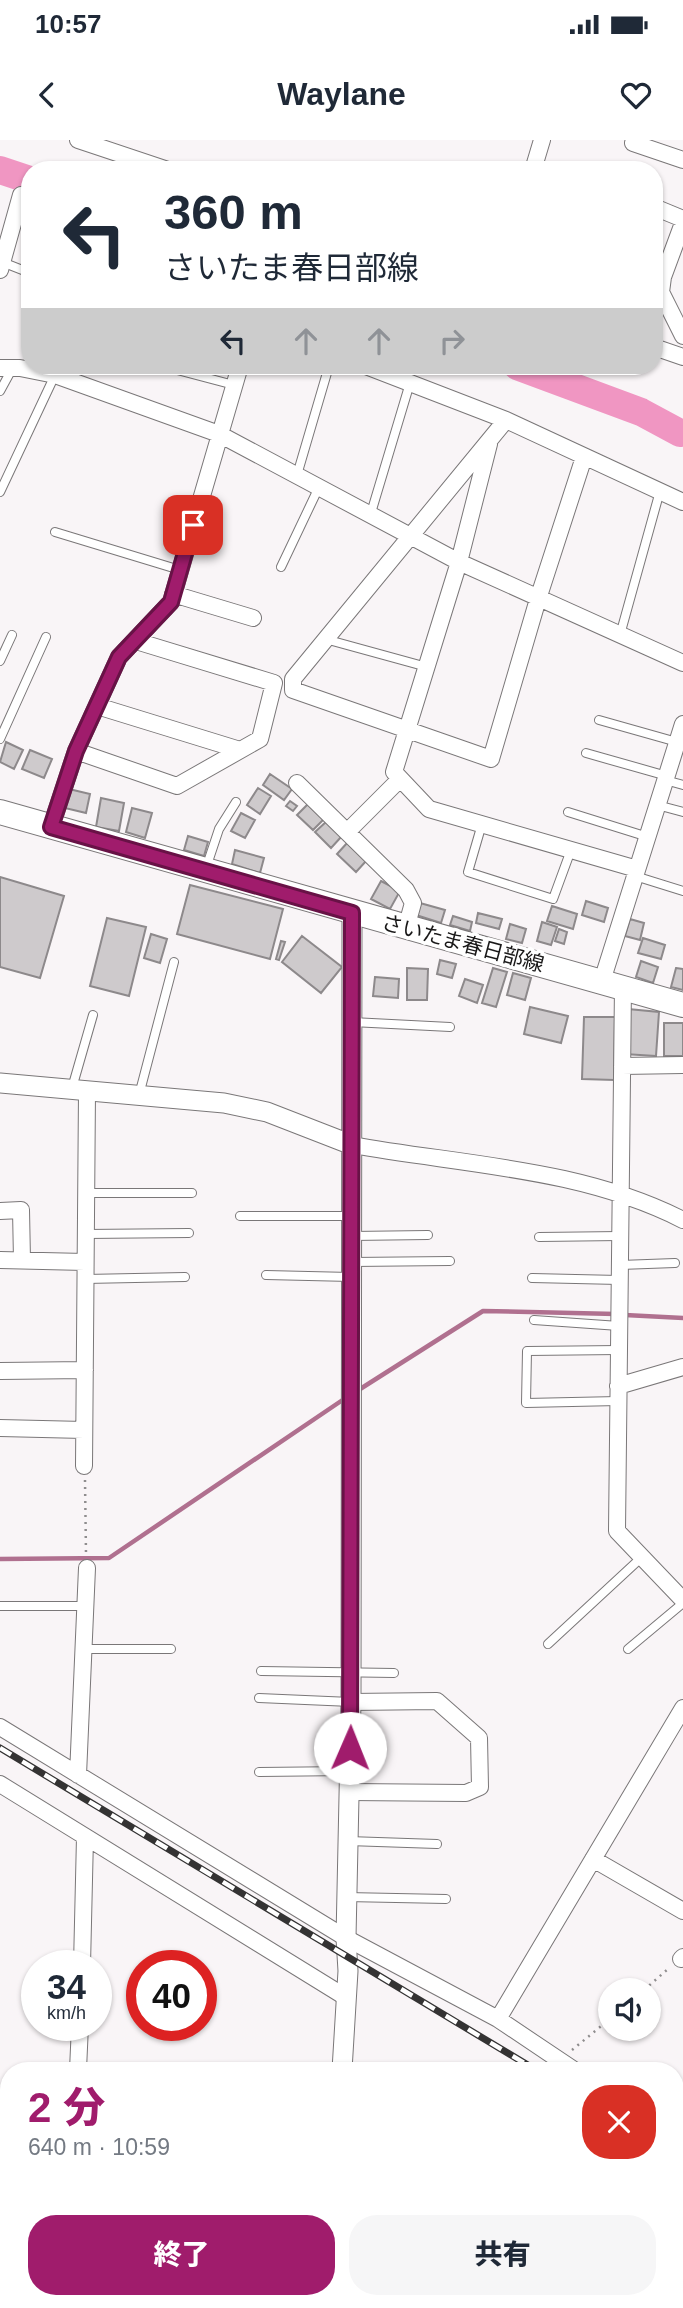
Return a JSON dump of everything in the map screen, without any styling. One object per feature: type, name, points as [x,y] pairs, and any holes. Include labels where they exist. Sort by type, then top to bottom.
[{"type":"main road","name":"さいたま春日部線","points":[[0,812],[683,1005]]},
{"type":"street","points":[[78,140],[141,161]]},
{"type":"street","points":[[536,161],[542,140]]},
{"type":"street","points":[[633,143],[683,160]]},
{"type":"street","points":[[1,266],[21,195]]},
{"type":"street","points":[[663,211],[683,221],[663,277]]},
{"type":"street","points":[[663,301],[683,336]]},
{"type":"street","points":[[663,350],[683,357]]},
{"type":"street","points":[[55,375],[219,434],[411,534],[459,562],[683,663]]},
{"type":"street","points":[[51,827],[76,751],[119,657],[171,602],[237,375]]},
{"type":"street","points":[[389,375],[506,420],[683,502]]},
{"type":"street","points":[[506,420],[293,679],[293,690],[492,759],[538,599],[584,457]]},
{"type":"street","points":[[490,439],[459,562],[394,772],[429,809],[571,850],[636,873]]},
{"type":"street","points":[[173,594],[253,618]]},
{"type":"street","points":[[76,751],[177,786],[260,739],[274,683],[136,641]]},
{"type":"street","points":[[97,706],[240,750]]},
{"type":"street","points":[[683,724],[636,873],[612,984],[622,1066],[617,1531],[642,1557],[677,1582],[683,1601]]},
{"type":"street","points":[[347,832],[400,779]]},
{"type":"street","points":[[297,783],[406,890],[413,902],[406,928]]},
{"type":"street","points":[[343,2062],[347,1998],[346,1897],[351,1702],[352,913]]},
{"type":"street","points":[[622,1066],[683,1065]]},
{"type":"street","points":[[0,1083],[224,1102],[267,1112],[352,1144],[427,1159],[517,1170],[620,1192],[683,1220]]},
{"type":"street","points":[[79,1091],[86,1193],[84,1466]]},
{"type":"street","points":[[0,1211],[21,1210],[22,1261]]},
{"type":"street","points":[[0,1260],[85,1262]]},
{"type":"street","points":[[618,1393],[683,1367]]},
{"type":"street","points":[[0,1371],[85,1370]]},
{"type":"street","points":[[0,1427],[84,1430]]},
{"type":"street","points":[[78,1774],[86,1568]]},
{"type":"street","points":[[349,1793],[466,1793],[480,1787],[479,1738],[437,1701],[351,1702]]},
{"type":"street","points":[[498,2019],[683,1708]]},
{"type":"street","points":[[0,1727],[346,1938],[498,2019],[559,2061]]},
{"type":"street","points":[[0,1784],[347,1998]]},
{"type":"street","points":[[82,1950],[85,1837]]},
{"type":"street","points":[[593,1859],[683,1911]]},
{"type":"street","points":[[78,2062],[79,2041]]},
{"type":"lane","points":[[1,266],[21,271]]},
{"type":"lane","points":[[0,391],[6,368]]},
{"type":"lane","points":[[0,492],[55,375]]},
{"type":"lane","points":[[196,375],[234,385]]},
{"type":"lane","points":[[297,475],[326,375]]},
{"type":"lane","points":[[371,513],[410,383]]},
{"type":"lane","points":[[281,567],[320,486]]},
{"type":"lane","points":[[620,635],[660,491]]},
{"type":"lane","points":[[55,532],[180,570]]},
{"type":"lane","points":[[0,661],[12,635]]},
{"type":"lane","points":[[0,739],[46,637]]},
{"type":"lane","points":[[325,639],[428,667]]},
{"type":"lane","points":[[0,713],[9,718]]},
{"type":"lane","points":[[599,720],[677,743]]},
{"type":"lane","points":[[586,753],[683,785]]},
{"type":"lane","points":[[205,871],[219,829],[236,802]]},
{"type":"lane","points":[[657,805],[683,812]]},
{"type":"lane","points":[[568,812],[648,836]]},
{"type":"lane","points":[[482,824],[468,872],[553,899],[571,850]]},
{"type":"lane","points":[[636,873],[683,891]]},
{"type":"lane","points":[[139,1095],[174,962]]},
{"type":"lane","points":[[79,1091],[93,1015]]},
{"type":"lane","points":[[352,1022],[450,1027]]},
{"type":"lane","points":[[86,1193],[191,1193]]},
{"type":"lane","points":[[240,1216],[428,1235]]},
{"type":"lane","points":[[86,1234],[190,1233]]},
{"type":"lane","points":[[539,1237],[620,1236]]},
{"type":"lane","points":[[266,1275],[450,1261]]},
{"type":"lane","points":[[532,1278],[619,1273],[675,1263]]},
{"type":"lane","points":[[85,1279],[185,1277]]},
{"type":"lane","points":[[534,1321],[619,1326]]},
{"type":"lane","points":[[618,1393],[526,1403],[527,1351],[619,1350]]},
{"type":"lane","points":[[548,1644],[642,1557]]},
{"type":"lane","points":[[628,1648],[683,1601]]},
{"type":"lane","points":[[0,1606],[85,1606]]},
{"type":"lane","points":[[83,1649],[171,1649]]},
{"type":"lane","points":[[261,1671],[351,1670],[394,1673]]},
{"type":"lane","points":[[259,1698],[351,1702]]},
{"type":"lane","points":[[259,1772],[349,1771]]},
{"type":"lane","points":[[348,1841],[437,1844]]},
{"type":"lane","points":[[346,1897],[446,1899]]},
{"type":"path","points":[[84,1466],[86,1568]]},
{"type":"path","points":[[658,1978],[682,1958]]},
{"type":"path","points":[[559,2061],[598,2029]]},
{"type":"building","points":[[6,742],[23,750],[14,769],[0,762]]},
{"type":"building","points":[[30,750],[52,759],[44,778],[22,769]]},
{"type":"building","points":[[270,774],[292,789],[284,800],[263,785]]},
{"type":"building","points":[[258,788],[271,796],[260,814],[247,805]]},
{"type":"building","points":[[69,789],[90,794],[86,813],[65,808]]},
{"type":"building","points":[[101,798],[124,803],[119,831],[96,827]]},
{"type":"building","points":[[290,801],[297,806],[293,811],[286,806]]},
{"type":"building","points":[[309,803],[325,818],[313,830],[297,815]]},
{"type":"building","points":[[132,808],[152,813],[145,838],[126,832]]},
{"type":"building","points":[[241,813],[255,820],[245,838],[231,831]]},
{"type":"building","points":[[327,821],[342,836],[331,848],[315,832]]},
{"type":"building","points":[[188,836],[208,842],[204,856],[184,850]]},
{"type":"building","points":[[348,842],[367,860],[356,872],[337,854]]},
{"type":"building","points":[[235,850],[264,858],[260,873],[232,864]]},
{"type":"building","points":[[0,877],[64,896],[40,978],[0,967]]},
{"type":"building","points":[[381,881],[400,891],[390,909],[371,899]]},
{"type":"building","points":[[190,885],[283,909],[270,959],[177,934]]},
{"type":"building","points":[[586,901],[608,908],[604,922],[582,915]]},
{"type":"building","points":[[420,903],[445,910],[441,923],[416,915]]},
{"type":"building","points":[[552,906],[577,914],[573,929],[547,921]]},
{"type":"building","points":[[478,913],[502,919],[499,929],[476,923]]},
{"type":"building","points":[[453,916],[472,922],[470,931],[450,925]]},
{"type":"building","points":[[107,918],[146,927],[129,996],[90,986]]},
{"type":"building","points":[[630,919],[644,923],[640,940],[625,936]]},
{"type":"building","points":[[542,922],[557,927],[551,945],[537,941]]},
{"type":"building","points":[[510,924],[526,929],[522,943],[506,939]]},
{"type":"building","points":[[559,929],[567,932],[564,944],[555,941]]},
{"type":"building","points":[[151,934],[167,939],[160,963],[144,958]]},
{"type":"building","points":[[302,936],[342,967],[321,993],[282,962]]},
{"type":"building","points":[[643,938],[665,945],[661,959],[638,953]]},
{"type":"building","points":[[281,941],[285,942],[279,960],[276,959]]},
{"type":"building","points":[[440,960],[456,964],[452,978],[437,974]]},
{"type":"building","points":[[641,961],[658,967],[653,983],[636,977]]},
{"type":"building","points":[[407,968],[428,969],[427,1000],[407,1000]]},
{"type":"building","points":[[493,968],[507,972],[496,1007],[482,1003]]},
{"type":"building","points":[[676,968],[683,969],[683,990],[671,987]]},
{"type":"building","points":[[513,973],[531,978],[525,1000],[507,995]]},
{"type":"building","points":[[375,977],[399,979],[398,998],[373,996]]},
{"type":"building","points":[[465,979],[483,985],[477,1003],[459,996]]},
{"type":"building","points":[[530,1007],[568,1016],[561,1043],[524,1034]]},
{"type":"building","points":[[628,1009],[659,1012],[656,1056],[624,1054]]},
{"type":"building","points":[[584,1017],[615,1017],[614,1080],[582,1079]]},
{"type":"building","points":[[664,1023],[683,1023],[683,1056],[664,1056]]},
{"type":"waterway","points":[[0,170],[21,177]]},
{"type":"waterway","points":[[541,375],[641,412],[680,433]]},
{"type":"waterway","points":[[357,1391],[483,1311],[616,1314]]},
{"type":"waterway","points":[[625,1315],[683,1318]]},
{"type":"waterway","points":[[0,1559],[109,1558],[347,1397]]},
{"type":"railway","points":[[0,1748],[523,2062]]},
{"type":"route","points":[[193,525],[171,602],[119,657],[76,751],[51,827],[352,913],[350,1748]]}]
